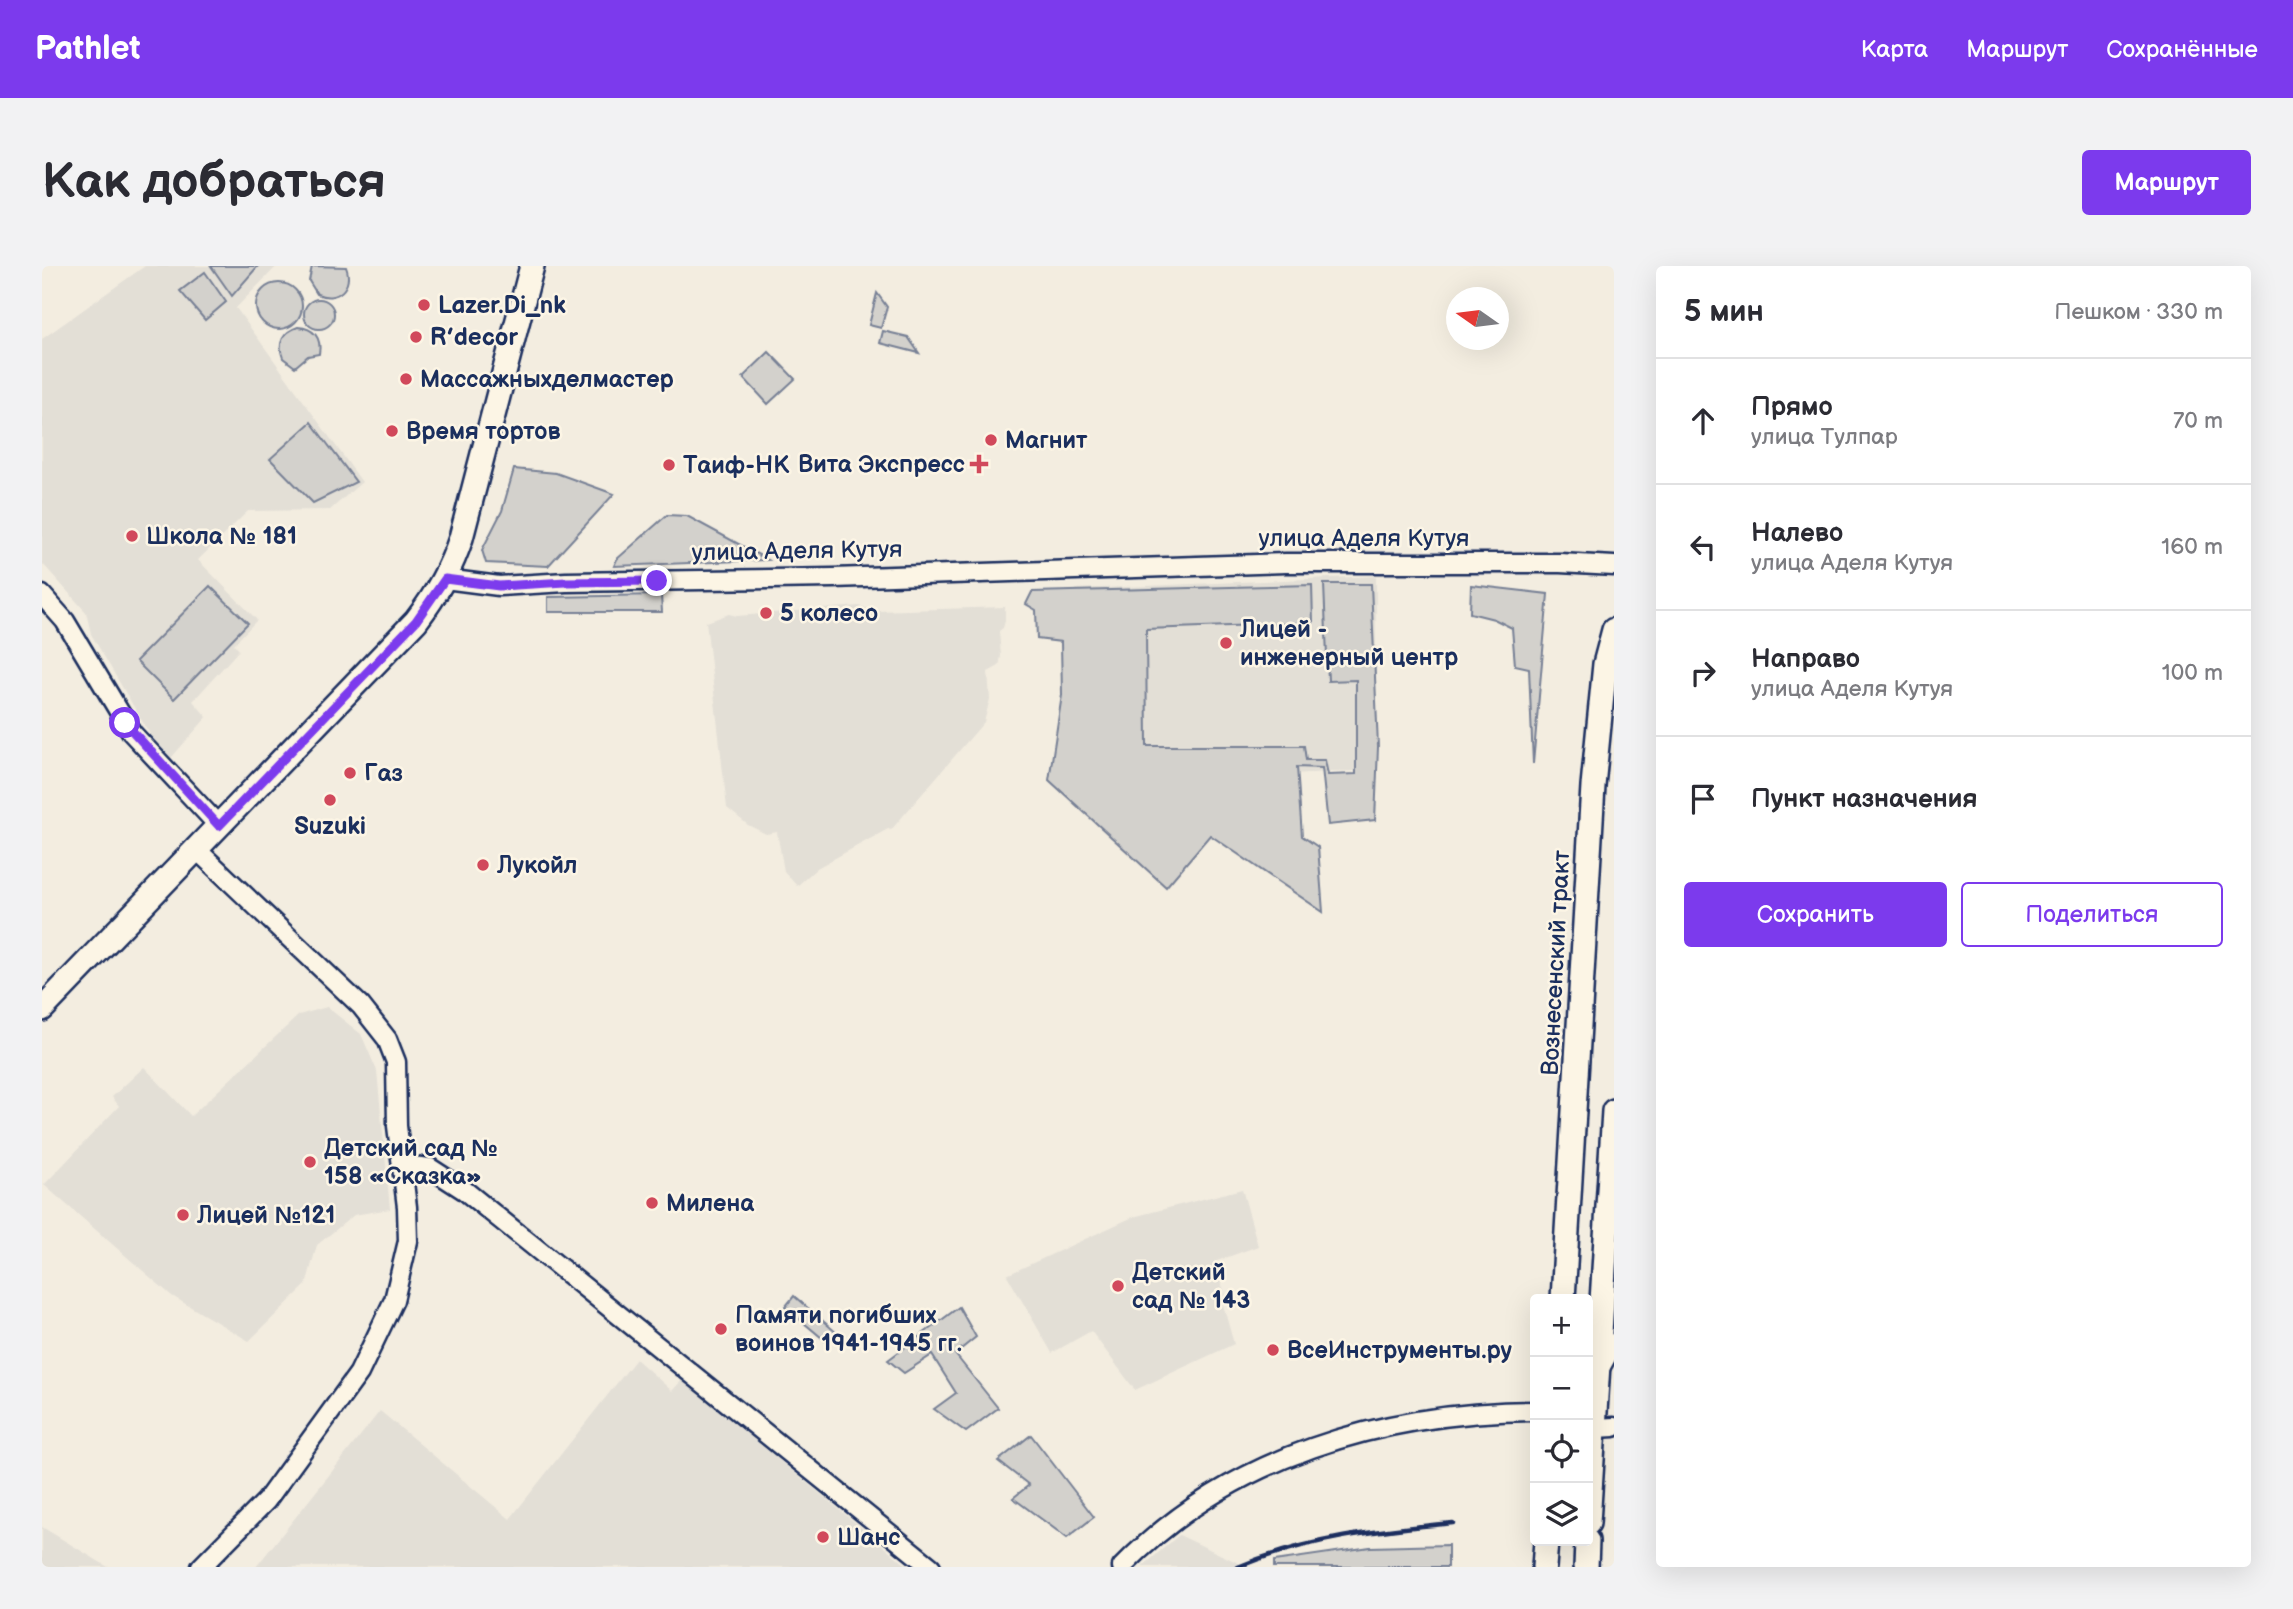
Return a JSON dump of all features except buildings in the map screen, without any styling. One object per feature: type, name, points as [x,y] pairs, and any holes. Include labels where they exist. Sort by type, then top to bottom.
[{"type":"main road","points":[[42,1009],[416,621],[445,579],[461,538],[532,266]]},
{"type":"main road","name":"Вознесенский тракт","points":[[1563,1294],[1593,786],[1605,664],[1614,630]]},
{"type":"main road","points":[[1593,1495],[1605,1427],[1597,1374],[1614,1111]]},
{"type":"main road","points":[[1544,1567],[1546,1546]]},
{"type":"main road","points":[[1586,1567],[1587,1546]]},
{"type":"street","name":"улица Аделя Кутуя","points":[[445,579],[499,586],[1286,563],[1560,563],[1614,566]]},
{"type":"street","points":[[42,596],[65,621],[132,733],[219,826]]},
{"type":"street","points":[[196,849],[361,1006],[387,1039],[396,1062],[397,1126],[408,1241],[394,1300],[359,1373],[266,1501],[201,1567]]},
{"type":"street","points":[[402,1165],[430,1168],[464,1190],[930,1567]]},
{"type":"street","points":[[1597,1374],[1614,1343]]},
{"type":"street","points":[[1122,1567],[1158,1533],[1200,1502],[1264,1466],[1303,1450],[1352,1435],[1396,1426],[1488,1412],[1530,1411]]},
{"type":"street","points":[[1590,1546],[1593,1567]]},
{"type":"shaded area","name":"Школа № 181","points":[[145,266],[277,266],[236,308],[362,482],[330,510],[248,511],[198,560],[257,620],[234,644],[239,650],[193,701],[207,717],[171,758],[151,736],[91,634],[86,612],[42,563],[42,339]]},
{"type":"shaded area","points":[[211,266],[258,266],[232,296]]},
{"type":"shaded area","points":[[312,266],[346,267],[346,287],[337,295],[317,294],[309,281]]},
{"type":"shaded area","points":[[205,272],[226,302],[205,320],[180,291]]},
{"type":"shaded area","points":[[279,283],[295,290],[302,306],[295,322],[279,329],[263,322],[256,306],[263,290]]},
{"type":"shaded area","points":[[877,293],[887,307],[881,328],[869,325]]},
{"type":"shaded area","points":[[319,299],[330,303],[334,314],[330,325],[319,329],[308,325],[304,314],[308,303]]},
{"type":"shaded area","points":[[298,327],[316,335],[320,348],[319,354],[308,356],[295,367],[283,358],[281,343],[285,335]]},
{"type":"shaded area","points":[[883,331],[908,337],[919,353],[880,343]]},
{"type":"shaded area","points":[[769,352],[795,379],[768,404],[743,377]]},
{"type":"shaded area","points":[[311,422],[356,482],[313,503],[270,459]]},
{"type":"shaded area","points":[[514,469],[556,473],[614,494],[548,566],[486,563],[482,550],[502,511]]},
{"type":"shaded area","points":[[667,515],[687,516],[768,560],[614,566],[617,559]]},
{"type":"shaded area","name":"Лицей - инженерный центр","points":[[1376,576],[1376,770],[1247,776],[1103,776],[1076,698],[1076,589]]},
{"type":"shaded area","points":[[1324,584],[1371,584],[1378,747],[1375,820],[1328,825],[1322,768],[1297,767],[1302,836],[1318,847],[1323,912],[1210,835],[1166,887],[1049,780],[1062,695],[1061,642],[1037,639],[1036,610],[1026,604],[1032,592],[1312,585],[1313,623],[1146,629],[1147,746],[1304,746],[1306,760],[1325,760],[1328,775],[1356,774],[1356,680],[1328,681]]},
{"type":"shaded area","points":[[1471,585],[1548,594],[1533,764],[1529,668],[1515,665],[1512,628],[1494,619],[1470,613]]},
{"type":"shaded area","points":[[210,586],[248,623],[174,699],[136,661]]},
{"type":"shaded area","points":[[661,595],[662,612],[548,612],[548,597]]},
{"type":"shaded area","points":[[859,606],[875,611],[1005,607],[1005,621],[999,631],[999,666],[988,672],[990,699],[984,722],[891,830],[888,829],[817,868],[797,886],[784,871],[777,832],[766,834],[748,825],[727,808],[706,621],[729,614],[737,616]]},
{"type":"shaded area","points":[[327,1007],[361,1034],[377,1071],[390,1209],[354,1215],[317,1245],[306,1285],[249,1341],[172,1296],[44,1185],[119,1106],[112,1097],[144,1067],[191,1116],[299,1015]]},
{"type":"shaded area","name":"Детский сад № 143","points":[[1242,1189],[1258,1246],[1214,1262],[1226,1297],[1223,1305],[1234,1344],[1135,1390],[1091,1331],[1052,1353],[1007,1275],[1133,1217]]},
{"type":"shaded area","points":[[794,1296],[837,1333],[828,1343],[785,1307]]},
{"type":"shaded area","points":[[959,1307],[976,1337],[955,1354],[998,1408],[966,1432],[934,1409],[956,1393],[932,1355],[904,1373],[888,1360]]},
{"type":"shaded area","points":[[636,1359],[672,1391],[682,1380],[909,1567],[256,1567],[380,1411],[510,1519]]},
{"type":"shaded area","points":[[1031,1435],[1094,1517],[1067,1538],[1013,1498],[1029,1485],[998,1461]]},
{"type":"shaded area","points":[[42,1527],[108,1567],[42,1567]]},
{"type":"shaded area","points":[[1179,1535],[1247,1567],[1142,1567]]},
{"type":"shaded area","points":[[1448,1545],[1448,1567],[1274,1567],[1274,1561],[1370,1547]]},
{"type":"railway","points":[[1238,1567],[1317,1542],[1371,1532],[1453,1523]]},
{"type":"place","name":"Lazer.Di_nk","points":[[424,305]]},
{"type":"place","name":"R’decor","points":[[416,337]]},
{"type":"place","name":"Массажныхделмастер","points":[[406,379]]},
{"type":"place","name":"Время тортов","points":[[392,431]]},
{"type":"place","name":"Магнит","points":[[991,440]]},
{"type":"place","name":"Вита Экспресс","points":[[979,464]]},
{"type":"place","name":"Таиф-НК","points":[[669,465]]},
{"type":"place","name":"Школа № 181","points":[[132,536]]},
{"type":"place","name":"5 колесо","points":[[766,613]]},
{"type":"place","name":"Лицей - инженерный центр","points":[[1226,643]]},
{"type":"place","name":"Газ","points":[[350,773]]},
{"type":"place","name":"Suzuki","points":[[330,800]]},
{"type":"place","name":"Лукойл","points":[[483,865]]},
{"type":"place","name":"Детский сад № 158 «Сказка»","points":[[310,1162]]},
{"type":"place","name":"Милена","points":[[652,1203]]},
{"type":"place","name":"Лицей №121","points":[[183,1215]]},
{"type":"place","name":"Детский сад № 143","points":[[1118,1286]]},
{"type":"place","name":"Памяти погибших воинов 1941-1945 гг.","points":[[721,1329]]},
{"type":"place","name":"ВсеИнструменты.ру","points":[[1273,1350]]},
{"type":"place","name":"Шанс","points":[[823,1537]]},
{"type":"route","points":[[125,723],[219,826],[416,621],[445,579],[499,586],[657,581]]}]
